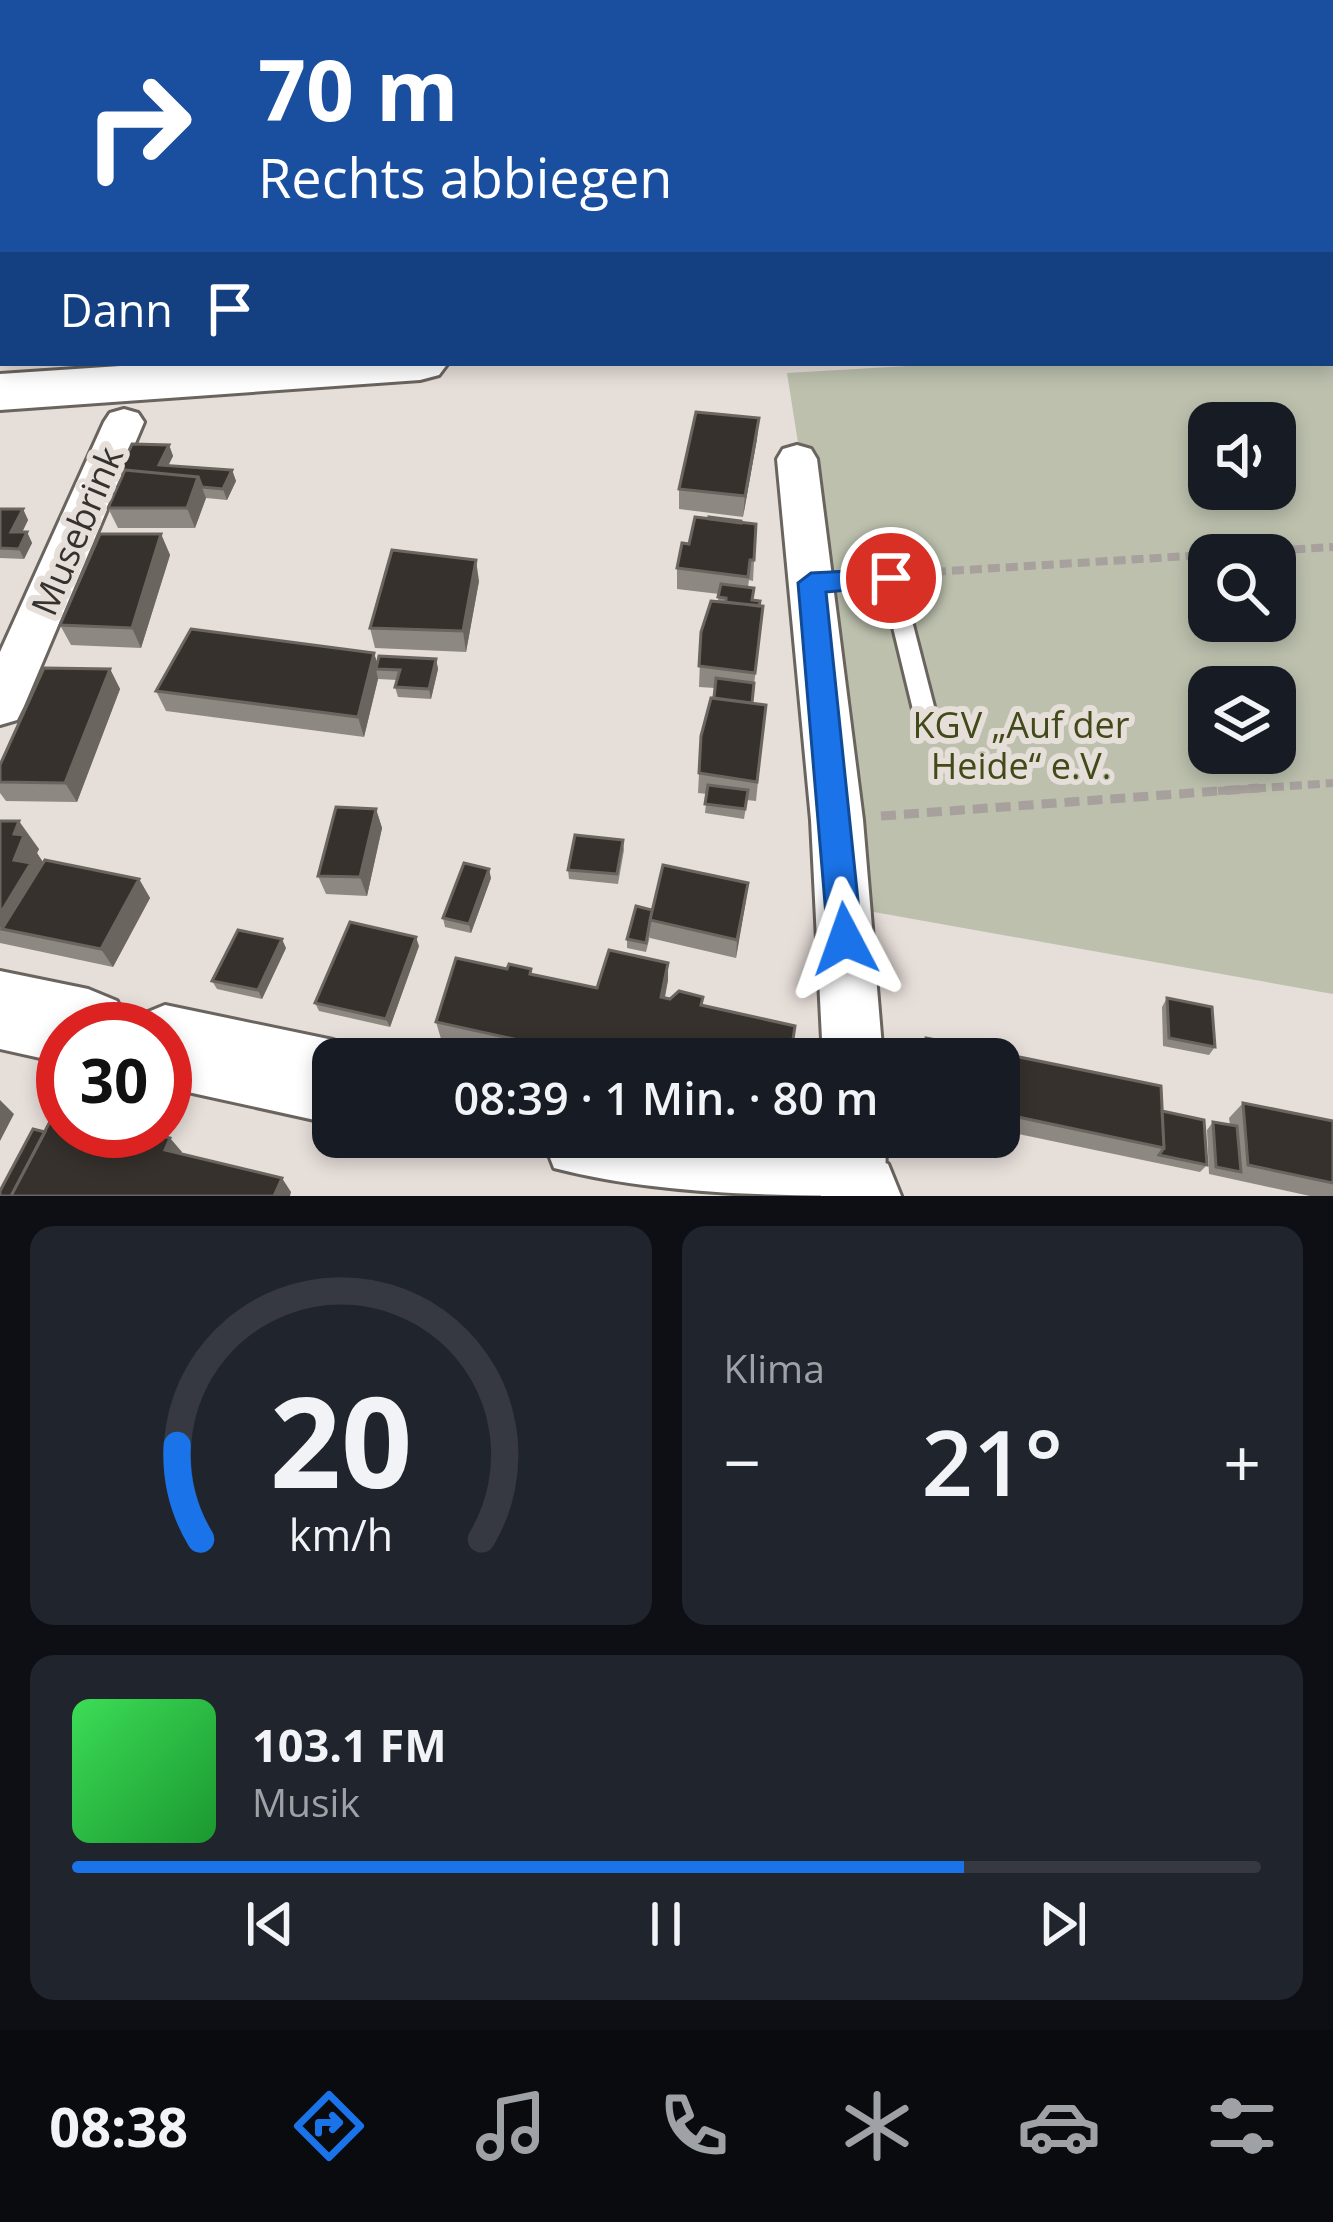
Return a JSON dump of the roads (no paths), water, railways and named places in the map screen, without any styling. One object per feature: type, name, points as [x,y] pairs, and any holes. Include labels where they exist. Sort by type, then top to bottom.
[{"type":"highway","points":[[0,392],[377,366]]},
{"type":"street","name":"Musebrink","points":[[0,706],[124,422]]},
{"type":"street","points":[[797,459],[837,820],[853,1038]]},
{"type":"street","points":[[0,1010],[36,1018]]},
{"type":"street","points":[[192,1052],[312,1078]]},
{"type":"street","points":[[681,1158],[855,1196],[855,1158]]},
{"type":"lane","points":[[811,583],[891,578],[927,722]]},
{"type":"park label","name":"KGV „Auf der Heide“ e.V.","points":[[1021,746]]}]
